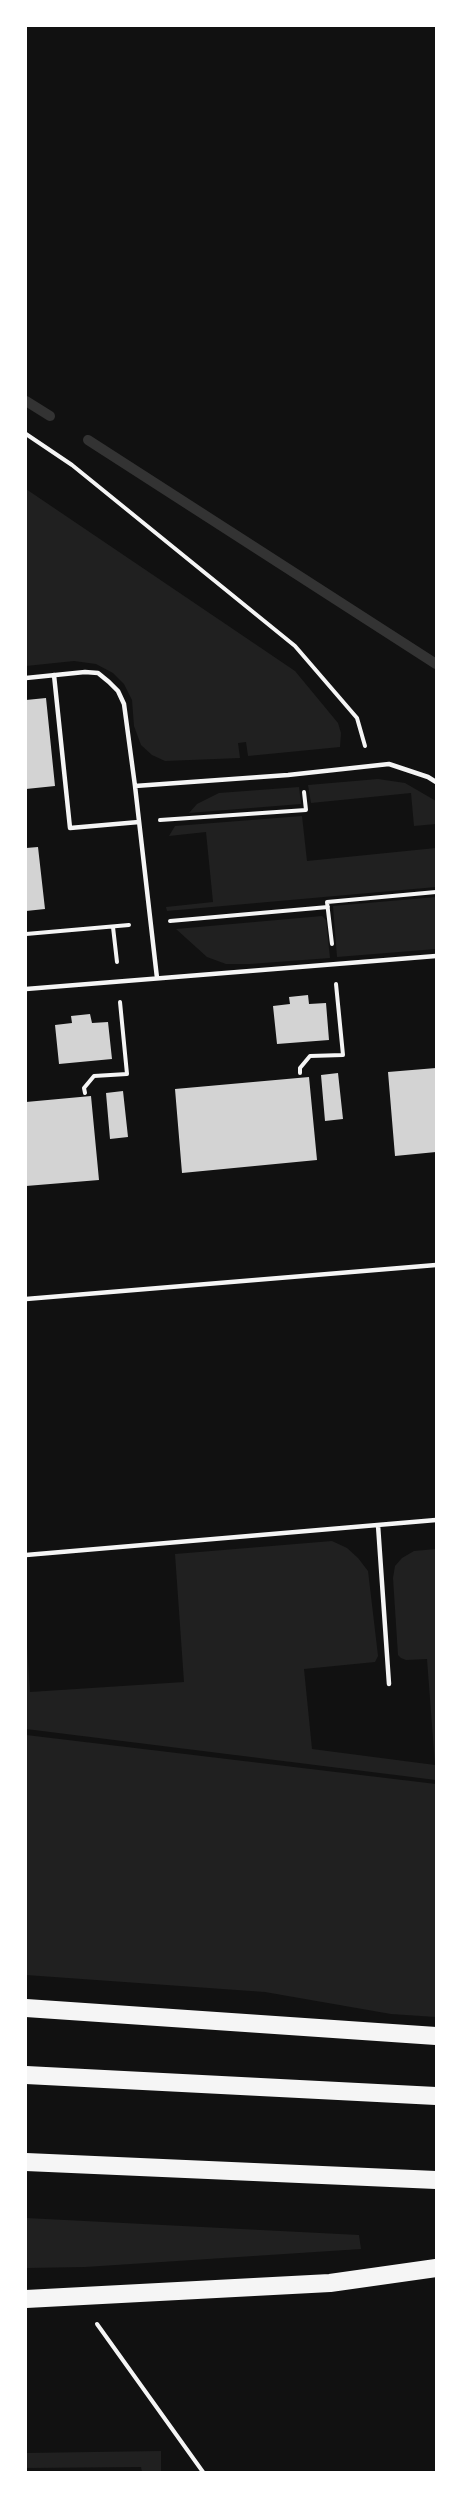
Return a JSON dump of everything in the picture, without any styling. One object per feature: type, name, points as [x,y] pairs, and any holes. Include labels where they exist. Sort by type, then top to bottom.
[{"type":"highway","points":[[26,2008],[436,2036]]},
{"type":"highway","points":[[26,2075],[436,2096]]},
{"type":"highway","points":[[26,2162],[436,2180]]},
{"type":"highway","points":[[26,2299],[330,2283],[436,2268]]},
{"type":"lane","points":[[26,678],[85,672],[98,674],[118,691],[124,704],[157,978]]},
{"type":"lane","points":[[54,675],[70,828],[139,822]]},
{"type":"lane","points":[[135,786],[303,774],[389,765],[428,777],[436,782]]},
{"type":"lane","points":[[26,989],[436,956]]},
{"type":"lane","points":[[26,1299],[436,1265]]},
{"type":"lane","points":[[26,1555],[436,1520]]},
{"type":"lane","points":[[378,1525],[389,1684]]},
{"type":"path","points":[[26,434],[72,465],[296,646],[357,718],[372,767]]},
{"type":"path","points":[[139,822],[306,810],[303,774]]},
{"type":"path","points":[[26,934],[328,907]]},
{"type":"path","points":[[85,1093],[84,1088],[94,1076],[127,1074],[113,927]]},
{"type":"path","points":[[98,2324],[203,2472]]},
{"type":"shaded area","points":[[26,489],[295,671],[338,723],[341,733],[340,747],[248,756],[246,742],[238,743],[240,758],[165,761],[152,755],[141,745],[134,726],[132,700],[124,684],[113,673],[96,664],[74,661],[26,666]]},
{"type":"shaded area","points":[[378,779],[405,783],[436,801],[436,824],[414,826],[411,793],[311,803],[308,785]]},
{"type":"shaded area","points":[[299,787],[301,804],[189,813],[197,804],[219,793]]},
{"type":"shaded area","points":[[302,816],[307,861],[436,848],[436,887],[167,911],[166,907],[213,902],[206,832],[169,836],[175,826]]},
{"type":"shaded area","points":[[436,897],[436,949],[337,957],[333,906]]},
{"type":"shaded area","points":[[322,916],[326,920],[330,958],[226,964],[207,957],[176,929]]},
{"type":"shaded area","points":[[332,1541],[347,1548],[368,1571],[378,1656],[375,1662],[304,1669],[312,1749],[435,1765],[427,1659],[406,1660],[398,1655],[393,1578],[395,1566],[402,1558],[414,1551],[436,1549],[436,1780],[26,1729],[26,1631],[30,1692],[184,1682],[175,1554]]},
{"type":"shaded area","points":[[26,1735],[436,1784],[436,2017],[391,2014],[265,1992],[26,1975]]},
{"type":"shaded area","points":[[26,2218],[359,2235],[361,2249],[85,2267],[26,2268]]},
{"type":"shaded area","points":[[161,2451],[161,2472],[142,2472],[141,2467],[26,2468],[26,2453]]},
{"type":"building","points":[[46,698],[55,786],[26,789],[26,700]]},
{"type":"building","points":[[38,847],[45,909],[26,911],[26,848]]},
{"type":"building","points":[[308,995],[309,1004],[326,1003],[329,1040],[277,1044],[273,1006],[290,1004],[289,997]]},
{"type":"building","points":[[90,1014],[92,1023],[108,1022],[112,1059],[59,1064],[55,1025],[72,1023],[71,1016]]},
{"type":"building","points":[[436,1068],[436,1152],[395,1156],[388,1072]]},
{"type":"building","points":[[338,1073],[343,1119],[325,1121],[321,1075]]},
{"type":"building","points":[[309,1077],[317,1160],[182,1173],[175,1089]]},
{"type":"building","points":[[123,1091],[128,1137],[110,1139],[106,1093]]},
{"type":"building","points":[[91,1096],[99,1180],[26,1186],[26,1102]]},
{"type":"waterway","points":[[26,401],[50,416]]},
{"type":"waterway","points":[[88,440],[436,664]]}]
